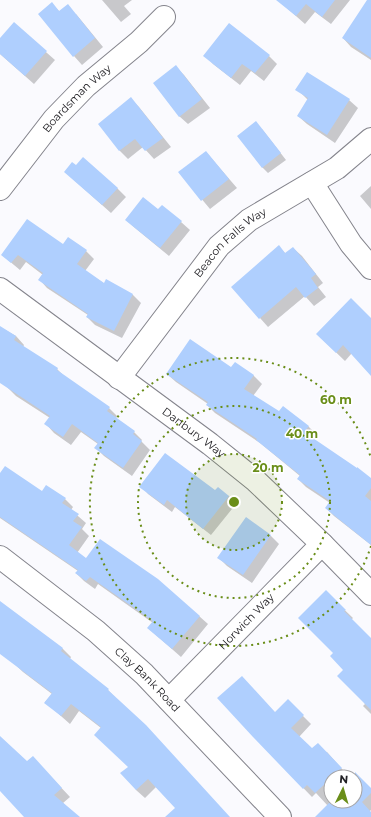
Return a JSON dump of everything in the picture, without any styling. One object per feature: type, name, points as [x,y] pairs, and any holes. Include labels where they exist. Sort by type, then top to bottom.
[{"type":"street","name":"Boardsman Way","points":[[0,189],[54,119],[86,86],[139,42],[164,17]]},
{"type":"street","name":"Beacon Falls Way","points":[[119,378],[219,246],[249,220],[337,168],[371,139]]},
{"type":"street","points":[[312,183],[350,244],[371,268]]},
{"type":"street","name":"Danbury Way","points":[[0,289],[210,444],[256,481],[322,544],[371,594]]},
{"type":"street","name":"Norwich Way","points":[[169,700],[322,544]]},
{"type":"street","name":"Clay Bank Road","points":[[0,557],[96,631],[144,674],[280,817]]},
{"type":"building","points":[[276,0],[335,0],[322,17],[306,4],[296,16]]},
{"type":"building","points":[[367,0],[371,0],[371,58],[342,38]]},
{"type":"building","points":[[52,2],[59,11],[68,4],[95,38],[73,57],[38,14]]},
{"type":"building","points":[[14,22],[47,51],[25,76],[0,54],[0,38]]},
{"type":"building","points":[[229,23],[270,55],[255,73],[242,64],[231,78],[203,56]]},
{"type":"building","points":[[176,65],[202,99],[179,117],[153,83]]},
{"type":"building","points":[[307,72],[350,99],[327,135],[297,116],[308,98],[295,90]]},
{"type":"building","points":[[131,97],[163,138],[145,151],[135,139],[119,151],[98,124]]},
{"type":"building","points":[[256,121],[281,153],[262,168],[237,136]]},
{"type":"building","points":[[206,151],[229,179],[201,201],[178,172]]},
{"type":"building","points":[[83,157],[118,188],[102,205],[64,172],[72,162],[76,165]]},
{"type":"building","points":[[143,197],[158,209],[162,205],[182,221],[160,248],[125,220]]},
{"type":"building","points":[[27,219],[63,244],[68,237],[87,250],[77,264],[104,283],[106,279],[133,294],[114,331],[86,317],[88,314],[38,280],[43,273],[18,255],[11,263],[1,255]]},
{"type":"building","points":[[279,245],[285,253],[293,247],[316,274],[311,278],[318,288],[305,298],[296,287],[259,319],[231,287]]},
{"type":"building","points":[[351,298],[371,318],[371,376],[343,345],[336,353],[316,334]]},
{"type":"building","points":[[0,326],[16,336],[14,340],[58,368],[57,370],[110,407],[107,411],[135,431],[133,434],[142,441],[123,468],[94,448],[98,443],[72,424],[63,437],[44,424],[50,416],[0,383]]},
{"type":"building","points":[[190,339],[231,367],[235,362],[254,375],[244,389],[279,411],[283,406],[309,426],[304,432],[371,478],[371,488],[365,496],[371,501],[371,545],[325,508],[330,501],[297,479],[300,475],[256,440],[257,439],[206,405],[208,402],[166,374]]},
{"type":"building","points":[[165,453],[215,490],[218,487],[229,496],[203,529],[167,500],[164,505],[139,487]]},
{"type":"building","points":[[5,466],[42,491],[46,485],[66,498],[62,503],[79,514],[73,521],[82,527],[69,545],[86,558],[100,539],[158,579],[200,616],[172,649],[147,628],[153,621],[90,577],[86,581],[75,573],[78,570],[0,517],[0,473]]},
{"type":"building","points":[[246,517],[271,535],[243,575],[217,558]]},
{"type":"building","points":[[326,590],[346,610],[344,611],[371,638],[371,710],[337,676],[343,670],[330,656],[333,653],[298,618]]},
{"type":"building","points":[[0,601],[63,648],[61,651],[109,689],[108,690],[146,725],[230,817],[165,817],[175,808],[148,779],[136,790],[120,773],[128,767],[94,735],[101,727],[71,704],[61,716],[44,703],[52,693],[0,654]]},
{"type":"building","points":[[242,676],[275,712],[288,699],[304,715],[291,728],[312,748],[318,743],[342,768],[323,769],[323,786],[315,793],[307,785],[303,789],[217,698]]},
{"type":"building","points":[[0,736],[27,761],[33,756],[62,788],[54,795],[80,817],[24,817],[0,791]]},
{"type":"building","points":[[363,780],[371,788],[371,793],[363,801]]},
{"type":"building","points":[[363,803],[371,812],[371,817],[315,817],[323,809],[363,809]]}]
